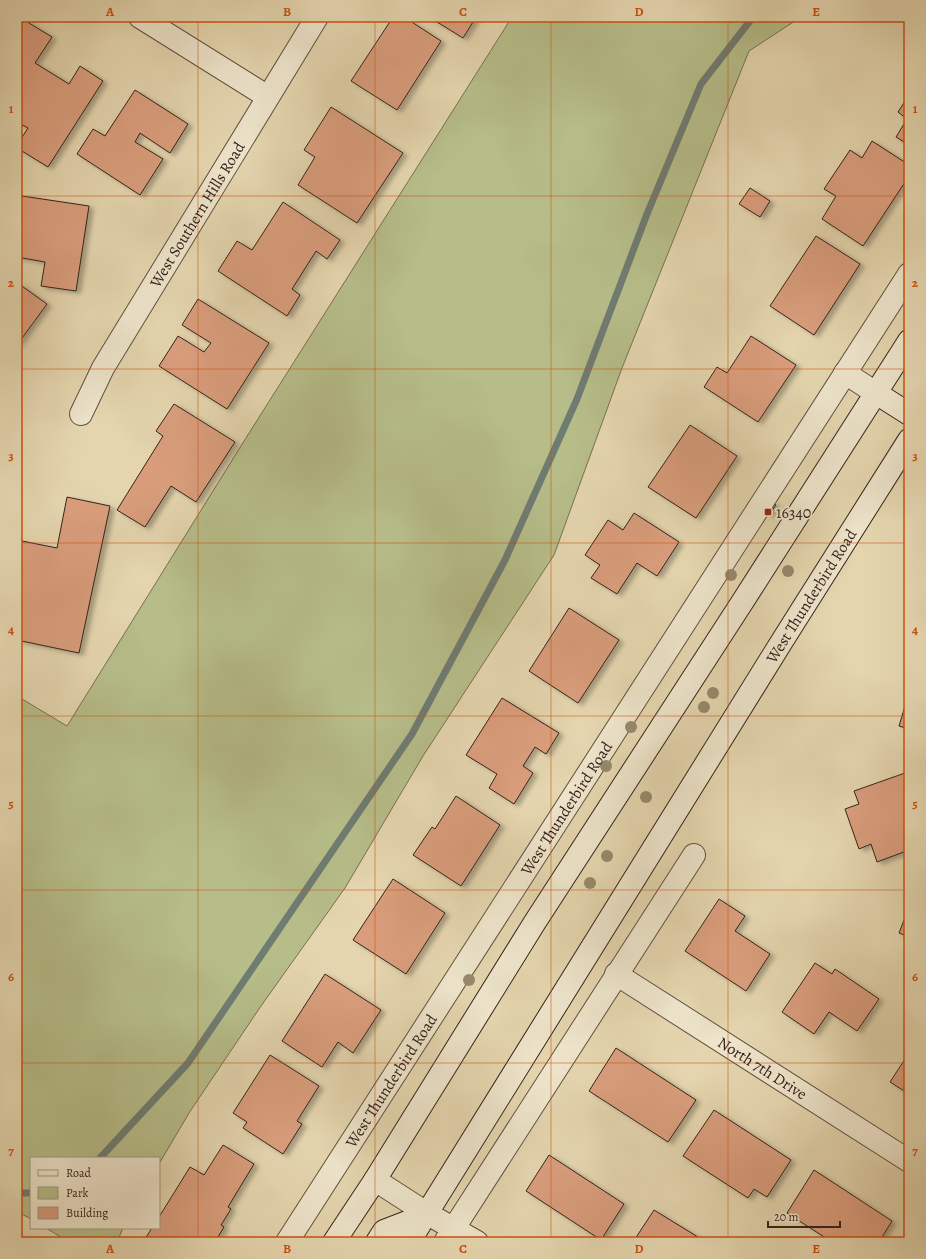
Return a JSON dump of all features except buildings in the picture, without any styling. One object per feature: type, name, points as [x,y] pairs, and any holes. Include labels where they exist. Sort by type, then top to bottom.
[{"type":"street","points":[[140,17],[268,97]]},
{"type":"street","name":"West Southern Hills Road","points":[[81,414],[103,368],[317,17]]},
{"type":"street","name":"West Thunderbird Road","points":[[287,1242],[909,274]]},
{"type":"street","points":[[334,1242],[375,1180],[535,922],[909,341]]},
{"type":"street","points":[[845,373],[909,414]]},
{"type":"street","name":"West Thunderbird Road","points":[[409,1242],[428,1214],[784,638],[909,440]]},
{"type":"street","points":[[450,1235],[616,974],[694,855]]},
{"type":"street","name":"North 7th Drive","points":[[616,974],[909,1161]]},
{"type":"street","points":[[375,1180],[428,1214],[450,1235],[477,1242]]},
{"type":"street","points":[[377,1242],[384,1231],[428,1214]]},
{"type":"green space","points":[[512,17],[801,17],[749,51],[622,368],[554,555],[423,756],[345,888],[261,1006],[189,1113],[160,1162],[160,1157],[30,1157],[30,1218],[22,1214],[17,1222],[17,696],[67,726],[239,449]]},
{"type":"green space","points":[[48,1229],[123,1229],[117,1242],[69,1242]]},
{"type":"waterway","points":[[101,1157],[188,1063],[412,734],[505,560],[577,399],[647,214],[701,84],[753,17]]},
{"type":"waterway","points":[[17,1193],[30,1193]]},
{"type":"place","name":"16340","points":[[768,512]]}]
